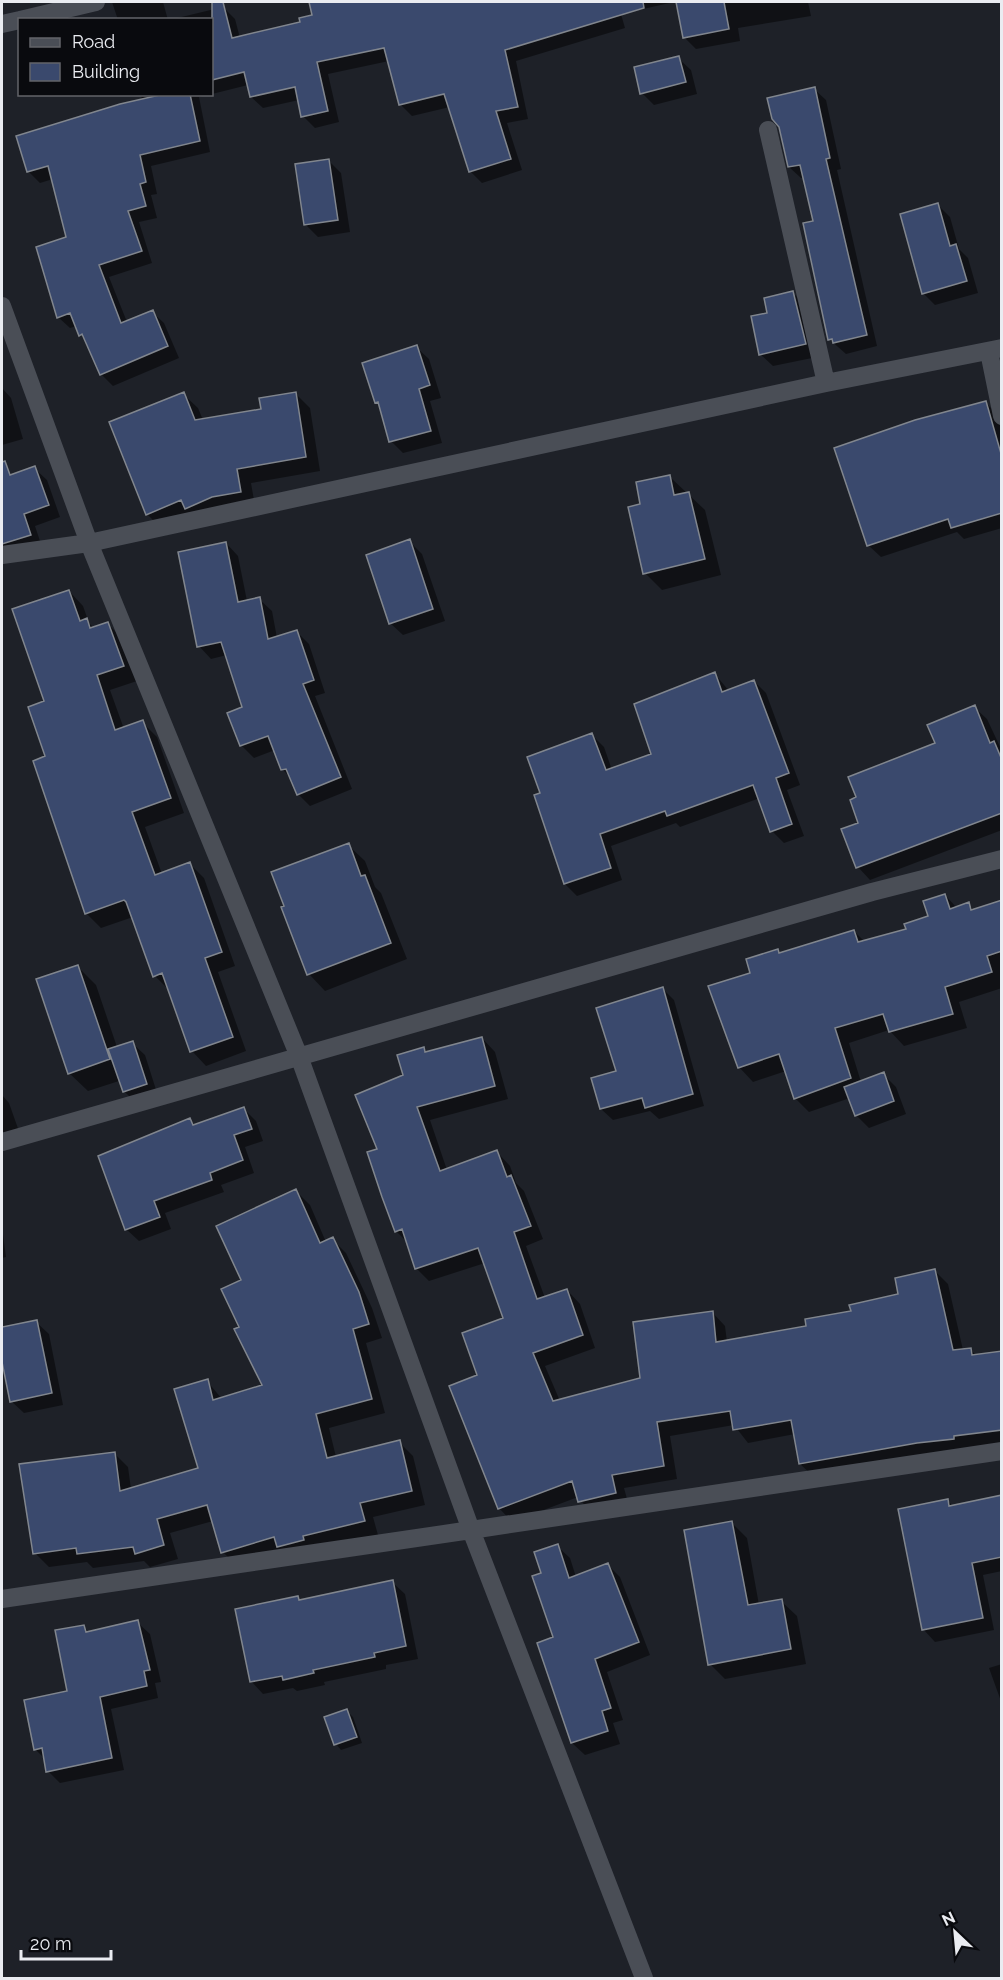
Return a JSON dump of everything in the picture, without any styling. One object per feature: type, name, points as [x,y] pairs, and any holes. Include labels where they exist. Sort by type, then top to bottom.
[{"type":"street","points":[[28,18],[96,2]]},
{"type":"street","points":[[2,24],[18,20]]},
{"type":"street","points":[[768,130],[825,383]]},
{"type":"street","points":[[2,306],[89,543],[300,1059],[471,1530],[644,1978]]},
{"type":"street","points":[[2,555],[89,543],[825,383],[995,350],[1002,416]]},
{"type":"street","points":[[2,1142],[300,1059],[872,892],[1002,859]]},
{"type":"street","points":[[2,1599],[1002,1451]]},
{"type":"building","points":[[212,2],[223,2],[232,38],[300,22],[299,18],[312,15],[309,2],[643,2],[644,8],[505,50],[518,107],[496,111],[511,159],[469,172],[444,94],[399,105],[384,48],[317,62],[328,111],[301,117],[295,87],[250,97],[244,72],[213,80]]},
{"type":"building","points":[[676,2],[724,2],[729,29],[683,38]]},
{"type":"building","points":[[679,56],[686,82],[640,94],[634,67]]},
{"type":"building","points":[[815,87],[830,158],[826,159],[867,335],[833,343],[832,339],[828,340],[803,223],[813,221],[800,165],[788,167],[779,127],[772,119],[767,98]]},
{"type":"building","points":[[155,96],[190,96],[200,141],[140,155],[146,182],[140,184],[146,206],[128,211],[142,251],[99,265],[121,323],[153,310],[168,346],[100,375],[82,334],[79,336],[70,313],[57,318],[36,247],[66,237],[48,166],[27,172],[16,136],[120,104]]},
{"type":"building","points":[[329,159],[338,220],[304,225],[295,164]]},
{"type":"building","points":[[938,203],[950,246],[956,244],[967,281],[922,294],[900,214]]},
{"type":"building","points":[[793,291],[806,344],[759,355],[751,316],[767,313],[764,298]]},
{"type":"building","points":[[417,345],[430,385],[419,389],[431,431],[389,442],[378,402],[375,403],[362,363]]},
{"type":"building","points":[[184,392],[195,420],[261,409],[259,398],[296,392],[306,457],[237,469],[241,492],[212,497],[185,509],[181,500],[146,515],[109,422]]},
{"type":"building","points":[[986,401],[1002,457],[1002,513],[951,528],[948,519],[867,546],[834,448],[915,420]]},
{"type":"building","points":[[5,461],[10,475],[35,466],[49,505],[24,514],[31,535],[2,544],[2,462]]},
{"type":"building","points":[[670,475],[674,495],[689,492],[705,559],[643,574],[628,507],[640,504],[636,482]]},
{"type":"building","points":[[410,539],[433,609],[389,624],[366,555]]},
{"type":"building","points":[[226,542],[238,602],[260,597],[268,639],[297,630],[314,680],[303,684],[341,777],[297,795],[286,769],[281,770],[268,736],[240,746],[227,713],[242,707],[221,642],[197,647],[178,552]]},
{"type":"building","points":[[69,590],[80,621],[87,618],[90,628],[108,622],[124,666],[97,675],[115,730],[143,720],[171,798],[132,812],[155,875],[190,862],[222,952],[205,958],[233,1037],[190,1052],[162,973],[153,977],[126,902],[124,900],[85,914],[33,761],[45,756],[28,707],[44,701],[12,609]]},
{"type":"building","points":[[715,672],[722,692],[754,680],[789,773],[776,778],[792,824],[770,832],[753,785],[667,816],[665,811],[600,834],[611,868],[564,884],[534,795],[540,793],[527,757],[592,733],[606,770],[651,754],[634,704]]},
{"type":"building","points":[[975,705],[990,743],[994,741],[1002,760],[1002,813],[856,868],[841,829],[858,823],[850,800],[856,797],[848,777],[935,743],[927,725]]},
{"type":"building","points":[[349,843],[361,876],[365,875],[391,943],[307,975],[281,907],[284,906],[271,872]]},
{"type":"building","points":[[945,894],[950,909],[969,902],[971,910],[1002,900],[1002,951],[987,956],[992,972],[945,987],[953,1014],[889,1032],[883,1014],[835,1028],[851,1078],[794,1099],[779,1054],[738,1068],[708,986],[750,973],[746,959],[778,949],[779,953],[854,930],[858,942],[906,929],[904,924],[928,916],[923,901]]},
{"type":"building","points":[[78,965],[110,1059],[68,1074],[36,979]]},
{"type":"building","points":[[663,987],[693,1094],[645,1108],[642,1098],[600,1109],[591,1078],[616,1071],[596,1008]]},
{"type":"building","points":[[482,1037],[495,1086],[417,1107],[440,1171],[497,1150],[507,1177],[511,1175],[531,1226],[514,1232],[537,1299],[567,1289],[583,1335],[533,1353],[553,1401],[640,1378],[633,1322],[713,1311],[716,1342],[806,1326],[805,1319],[851,1311],[849,1305],[898,1294],[895,1278],[935,1269],[953,1350],[971,1348],[972,1355],[1002,1351],[1002,1430],[954,1436],[954,1439],[917,1443],[799,1464],[791,1420],[733,1430],[730,1411],[657,1422],[664,1466],[612,1475],[616,1493],[578,1502],[572,1481],[498,1509],[449,1386],[477,1375],[462,1333],[503,1318],[478,1248],[415,1269],[402,1229],[395,1232],[382,1197],[367,1152],[377,1149],[355,1095],[403,1075],[397,1055],[424,1047],[425,1052]]},
{"type":"building","points":[[133,1041],[147,1084],[123,1092],[108,1049]]},
{"type":"building","points":[[884,1072],[894,1101],[855,1116],[844,1087]]},
{"type":"building","points":[[244,1107],[252,1129],[234,1135],[243,1160],[210,1173],[212,1180],[154,1201],[160,1217],[125,1230],[98,1156],[190,1118],[193,1125]]},
{"type":"building","points":[[296,1189],[320,1243],[333,1237],[359,1292],[369,1324],[353,1329],[372,1399],[316,1414],[327,1458],[400,1440],[412,1491],[360,1503],[365,1521],[303,1536],[304,1540],[277,1547],[274,1537],[221,1553],[207,1505],[157,1519],[164,1545],[135,1554],[133,1547],[77,1554],[76,1548],[33,1554],[19,1464],[115,1452],[120,1491],[198,1468],[174,1389],[208,1379],[213,1400],[262,1385],[234,1329],[239,1327],[221,1289],[241,1280],[216,1226]]},
{"type":"building","points":[[37,1320],[52,1393],[10,1402],[2,1362],[2,1327]]},
{"type":"building","points":[[1002,1495],[1002,1557],[972,1563],[983,1618],[922,1630],[898,1509],[948,1499],[949,1506]]},
{"type":"building","points":[[732,1521],[748,1605],[782,1599],[791,1649],[708,1665],[684,1530]]},
{"type":"building","points":[[558,1544],[569,1578],[608,1563],[639,1642],[595,1659],[611,1708],[602,1711],[608,1731],[571,1743],[537,1643],[553,1637],[532,1576],[541,1573],[534,1552]]},
{"type":"building","points":[[393,1580],[406,1646],[374,1653],[375,1657],[313,1670],[314,1673],[283,1680],[282,1676],[250,1682],[235,1609],[298,1596],[299,1600]]},
{"type":"building","points":[[138,1620],[150,1670],[144,1671],[147,1686],[100,1697],[112,1758],[46,1772],[42,1748],[34,1750],[24,1700],[67,1691],[55,1630],[84,1625],[86,1632]]},
{"type":"building","points":[[347,1709],[357,1737],[334,1745],[324,1717]]}]
